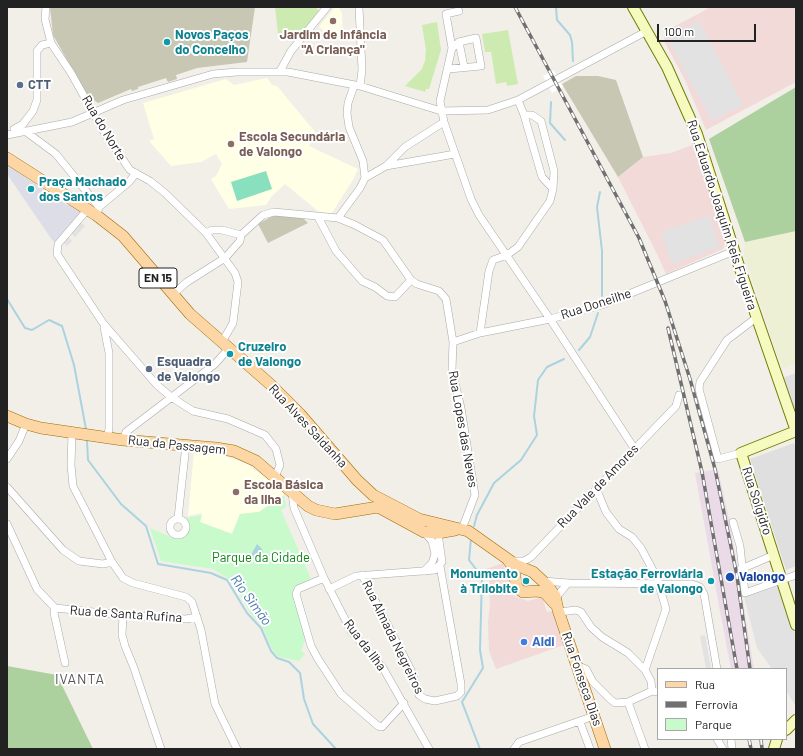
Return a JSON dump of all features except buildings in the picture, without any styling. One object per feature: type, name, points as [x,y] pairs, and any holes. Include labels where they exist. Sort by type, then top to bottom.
[{"type":"main road","name":"Rua Eduardo Joaquim Reis Figueira","points":[[633,7],[668,67],[697,134],[756,318],[796,431]]},
{"type":"main road","points":[[9,160],[72,201],[94,211]]},
{"type":"main road","name":"EN 15","points":[[94,211],[131,244],[172,295],[225,345]]},
{"type":"main road","name":"Rua Alves Saldanha","points":[[225,345],[300,414],[358,480],[381,503]]},
{"type":"main road","name":"Rua da Passagem","points":[[7,416],[26,424],[107,438],[216,448],[245,455],[275,477],[292,493],[316,510],[335,514],[381,503]]},
{"type":"main road","points":[[741,453],[796,431]]},
{"type":"main road","name":"Rua Solgidro","points":[[741,453],[796,625]]},
{"type":"main road","points":[[381,503],[424,532],[438,533],[462,529]]},
{"type":"main road","points":[[381,503],[419,518],[462,529],[473,534],[508,560]]},
{"type":"main road","points":[[419,518],[433,526],[438,533]]},
{"type":"main road","name":"Rua Fonseca Dias","points":[[508,560],[513,567],[528,570],[558,600],[594,716],[606,749]]},
{"type":"main road","points":[[528,570],[536,586],[534,591]]},
{"type":"main road","name":"Rua Fonseca Dias","points":[[528,570],[517,588],[523,592],[534,591],[558,600]]},
{"type":"main road","points":[[787,729],[796,720]]},
{"type":"street","name":"Rua do Norte","points":[[30,117],[36,100],[37,52],[42,45],[44,36],[46,7]]},
{"type":"street","points":[[280,71],[291,51],[327,7]]},
{"type":"street","points":[[338,218],[360,188],[365,178],[363,160],[350,127],[347,113],[348,103],[357,86],[362,70],[359,7]]},
{"type":"street","points":[[459,10],[446,14],[452,48],[440,101],[444,122],[471,199],[478,215],[550,319],[634,448]]},
{"type":"street","name":"Rua do Norte","points":[[45,19],[52,43],[94,112],[104,132],[130,170],[150,181],[206,233],[235,273],[238,282],[233,322],[225,345],[215,364],[126,432],[123,440]]},
{"type":"street","points":[[7,135],[39,127],[72,122],[123,100],[213,74],[280,71],[357,86],[441,111],[488,110],[518,100],[647,31]]},
{"type":"street","points":[[448,69],[481,66],[476,38],[459,42],[452,48]]},
{"type":"street","points":[[459,42],[464,67]]},
{"type":"street","points":[[42,45],[52,43]]},
{"type":"street","points":[[518,100],[524,115],[542,177],[553,189]]},
{"type":"street","points":[[480,333],[489,271],[493,260],[507,255],[518,247],[550,201],[553,189],[554,171],[541,121],[532,115],[524,115]]},
{"type":"street","points":[[30,117],[31,124],[39,127]]},
{"type":"street","points":[[7,130],[21,127],[30,117]]},
{"type":"street","points":[[365,178],[386,166],[405,147],[444,122]]},
{"type":"street","points":[[25,130],[56,154],[72,171],[94,211]]},
{"type":"street","points":[[386,166],[455,154]]},
{"type":"street","points":[[136,173],[129,182],[58,244],[57,254],[103,323],[146,373],[171,397],[194,411],[228,419],[265,435],[276,449],[280,465],[275,477]]},
{"type":"street","points":[[172,295],[187,282],[225,258],[240,241],[241,235],[264,215],[274,212],[338,218],[355,224],[383,240],[411,280],[395,297],[387,296],[362,281],[336,251],[318,217]]},
{"type":"street","points":[[206,233],[212,230],[222,230],[241,235]]},
{"type":"street","name":"Rua Doneilhe","points":[[453,342],[480,333],[550,319],[602,305],[734,251]]},
{"type":"street","name":"Rua Lopes das Neves","points":[[411,280],[417,284],[439,292],[446,299],[453,342],[452,370],[462,415],[475,496],[462,529]]},
{"type":"street","name":"Rua Solgidro","points":[[741,453],[718,459],[699,389],[700,382],[727,340],[756,318]]},
{"type":"street","points":[[103,323],[109,352],[109,429],[107,438]]},
{"type":"street","name":"Rua Vale de Amores","points":[[528,570],[596,488],[676,406],[679,395]]},
{"type":"street","points":[[7,458],[19,441],[26,424]]},
{"type":"street","points":[[72,432],[71,465],[73,486],[112,562],[123,578],[133,583],[186,597],[192,602],[197,617],[215,704],[237,749]]},
{"type":"street","points":[[178,518],[186,445]]},
{"type":"street","points":[[7,488],[63,550],[79,561],[103,564],[112,562]]},
{"type":"street","points":[[596,488],[606,512],[619,529],[632,537],[641,548],[657,578],[657,583],[666,609],[645,670]]},
{"type":"street","name":"Rua da Ilha","points":[[292,493],[294,508],[329,589],[351,631],[383,668],[429,749]]},
{"type":"street","points":[[733,522],[740,546],[741,569],[745,593],[796,575]]},
{"type":"street","points":[[7,524],[37,589],[55,608],[54,613],[64,663]]},
{"type":"street","points":[[424,532],[432,541],[435,554],[432,563],[424,571]]},
{"type":"street","points":[[329,589],[356,576],[435,570],[440,566],[442,557],[438,533]]},
{"type":"street","points":[[741,569],[774,555]]},
{"type":"street","points":[[508,560],[519,562],[528,570],[558,582],[692,584],[700,587],[704,594],[718,668]]},
{"type":"street","name":"Rua Almada Negreiros","points":[[362,575],[411,670],[419,695],[425,699],[435,701],[457,696],[461,692],[461,684],[440,566]]},
{"type":"street","points":[[324,578],[298,589],[296,594],[311,646],[318,659],[341,694],[378,726],[382,727],[404,703]]},
{"type":"street","points":[[558,582],[558,600]]},
{"type":"street","points":[[558,600],[568,583]]},
{"type":"street","points":[[558,600],[581,612],[591,627],[602,637],[628,653],[645,670],[655,691],[628,702],[615,703],[610,700],[593,682],[586,669],[578,666]]},
{"type":"street","name":"Rua de Santa Rufina","points":[[55,608],[123,615],[186,619],[197,617]]},
{"type":"street","points":[[123,615],[122,635],[125,646],[134,668],[161,749]]},
{"type":"street","points":[[628,702],[645,749]]},
{"type":"street","points":[[514,749],[519,742],[594,716]]},
{"type":"street","points":[[580,722],[590,749]]},
{"type":"street","points":[[584,734],[599,730]]},
{"type":"street","points":[[717,740],[723,749]]},
{"type":"shaded area","points":[[50,7],[255,7],[247,62],[197,68],[176,75],[177,79],[168,82],[166,78],[138,87],[138,89],[132,91],[131,89],[98,103],[91,98],[89,99],[53,35]]},
{"type":"shaded area","name":"Jardim de Infância \"A Criança\"","points":[[335,7],[339,7],[342,14],[343,34],[336,33],[334,39],[319,27]]},
{"type":"shaded area","points":[[711,7],[794,7],[796,12],[796,82],[706,130],[685,80],[664,41],[665,34],[668,30]]},
{"type":"shaded area","points":[[699,21],[743,105],[712,121],[667,38]]},
{"type":"shaded area","points":[[576,76],[598,76],[616,80],[643,157],[618,177],[562,84]]},
{"type":"shaded area","name":"Escola Secundária de Valongo","points":[[267,78],[272,85],[277,86],[316,133],[309,146],[358,169],[332,213],[319,212],[285,184],[271,197],[266,205],[229,209],[211,179],[216,176],[222,164],[216,154],[201,162],[171,166],[149,141],[154,139],[143,103],[226,79],[234,85]]},
{"type":"shaded area","points":[[695,144],[725,239],[725,245],[723,249],[666,274],[618,177],[643,157],[671,153]]},
{"type":"shaded area","name":"Praça Machado dos Santos","points":[[7,162],[16,167],[19,173],[67,205],[73,205],[85,213],[58,244],[52,240],[7,174]]},
{"type":"shaded area","points":[[276,214],[303,218],[308,223],[268,243],[258,224]]},
{"type":"shaded area","points":[[709,216],[720,247],[672,264],[661,232]]},
{"type":"shaded area","points":[[74,217],[85,226],[75,237],[69,232],[66,235],[72,241],[67,246],[55,236]]},
{"type":"shaded area","points":[[796,231],[796,363],[782,369],[744,255],[745,242]]},
{"type":"shaded area","points":[[796,373],[796,416],[782,378]]},
{"type":"shaded area","points":[[794,443],[796,449],[796,566],[786,570],[750,459]]},
{"type":"shaded area","name":"Escola Básica da Ilha","points":[[194,452],[225,456],[247,464],[282,490],[284,495],[259,512],[240,514],[232,534],[199,522],[202,513],[188,516]]},
{"type":"shaded area","points":[[718,469],[730,524],[754,668],[731,668],[695,473]]},
{"type":"shaded area","points":[[503,563],[514,596],[528,601],[542,597],[547,612],[552,611],[564,645],[496,669],[489,651],[488,623],[490,604],[489,577],[486,569]]},
{"type":"shaded area","points":[[780,586],[796,637],[796,706],[787,692],[787,668],[771,668],[757,648],[744,597]]},
{"type":"shaded area","points":[[705,635],[711,668],[706,668],[700,636]]},
{"type":"green space","points":[[275,7],[315,7],[319,11],[304,31],[278,34]]},
{"type":"green space","points":[[437,22],[441,50],[429,89],[426,89],[425,92],[405,86],[422,69],[425,61],[426,50],[422,25]]},
{"type":"green space","points":[[508,30],[518,84],[507,86],[506,82],[496,84],[491,52],[485,52],[482,34]]},
{"type":"green space","points":[[796,87],[796,231],[745,242],[709,139]]},
{"type":"green space","points":[[266,171],[272,189],[237,201],[231,182]]},
{"type":"green space","name":"Parque da Cidade","points":[[284,495],[286,507],[281,510],[311,579],[294,587],[292,593],[306,638],[301,651],[305,654],[299,661],[279,657],[273,651],[261,624],[251,614],[232,581],[213,569],[161,561],[150,528],[173,538],[183,538],[189,531],[190,526],[186,518],[202,515],[200,522],[232,534],[240,514],[259,512]]},
{"type":"green space","points":[[7,666],[57,675],[93,749],[7,749]]},
{"type":"water","points":[[257,544],[263,552],[262,558],[258,561],[253,559],[251,555]]},
{"type":"pier","points":[[554,70],[563,87],[552,93],[543,76]]},
{"type":"waterway","points":[[556,7],[557,20],[570,35],[573,61]]},
{"type":"waterway","points":[[551,102],[550,123],[565,140]]},
{"type":"waterway","points":[[600,192],[597,207],[602,251],[602,296]]},
{"type":"waterway","name":"Rio Simão","points":[[7,299],[25,328],[32,330],[49,320],[62,326],[74,365],[86,429]]},
{"type":"waterway","points":[[579,350],[590,337],[598,313]]},
{"type":"waterway","points":[[474,526],[477,515],[494,483],[521,460],[537,435],[534,416],[538,380],[547,367],[564,359]]},
{"type":"waterway","name":"Rio Simão","points":[[87,441],[88,460],[121,504],[146,526],[158,564],[211,573],[227,580],[247,613],[261,628],[271,651],[277,658],[289,662],[300,673],[304,699],[313,724],[336,749]]},
{"type":"waterway","points":[[471,538],[469,560],[482,577],[480,650],[483,668],[462,702],[480,749]]},
{"type":"railway","points":[[515,7],[639,238],[665,301],[690,379],[715,469],[737,576],[750,668]]},
{"type":"railway","points":[[668,328],[702,472],[737,668]]},
{"type":"railway","points":[[749,740],[751,749]]},
{"type":"railway","points":[[761,740],[762,749]]},
{"type":"place","name":"Jardim de Infância \"A Criança\"","points":[[333,21]]},
{"type":"place","name":"Novos Paços do Concelho","points":[[167,42]]},
{"type":"place","name":"CTT","points":[[20,85]]},
{"type":"place","name":"Escola Secundária de Valongo","points":[[231,144]]},
{"type":"place","name":"Praça Machado dos Santos","points":[[31,189]]},
{"type":"place","name":"Cruzeiro de Valongo","points":[[230,354]]},
{"type":"place","name":"Esquadra de Valongo","points":[[149,369]]},
{"type":"place","name":"Escola Básica da Ilha","points":[[236,492]]},
{"type":"place","name":"Valongo","points":[[730,577]]},
{"type":"place","name":"Monumento à Trilobite","points":[[526,581]]},
{"type":"place","name":"Estação Ferroviária de Valongo","points":[[711,581]]},
{"type":"place","name":"Aldi","points":[[524,642]]},
{"type":"district","name":"IVANTA","points":[[80,679]]}]
